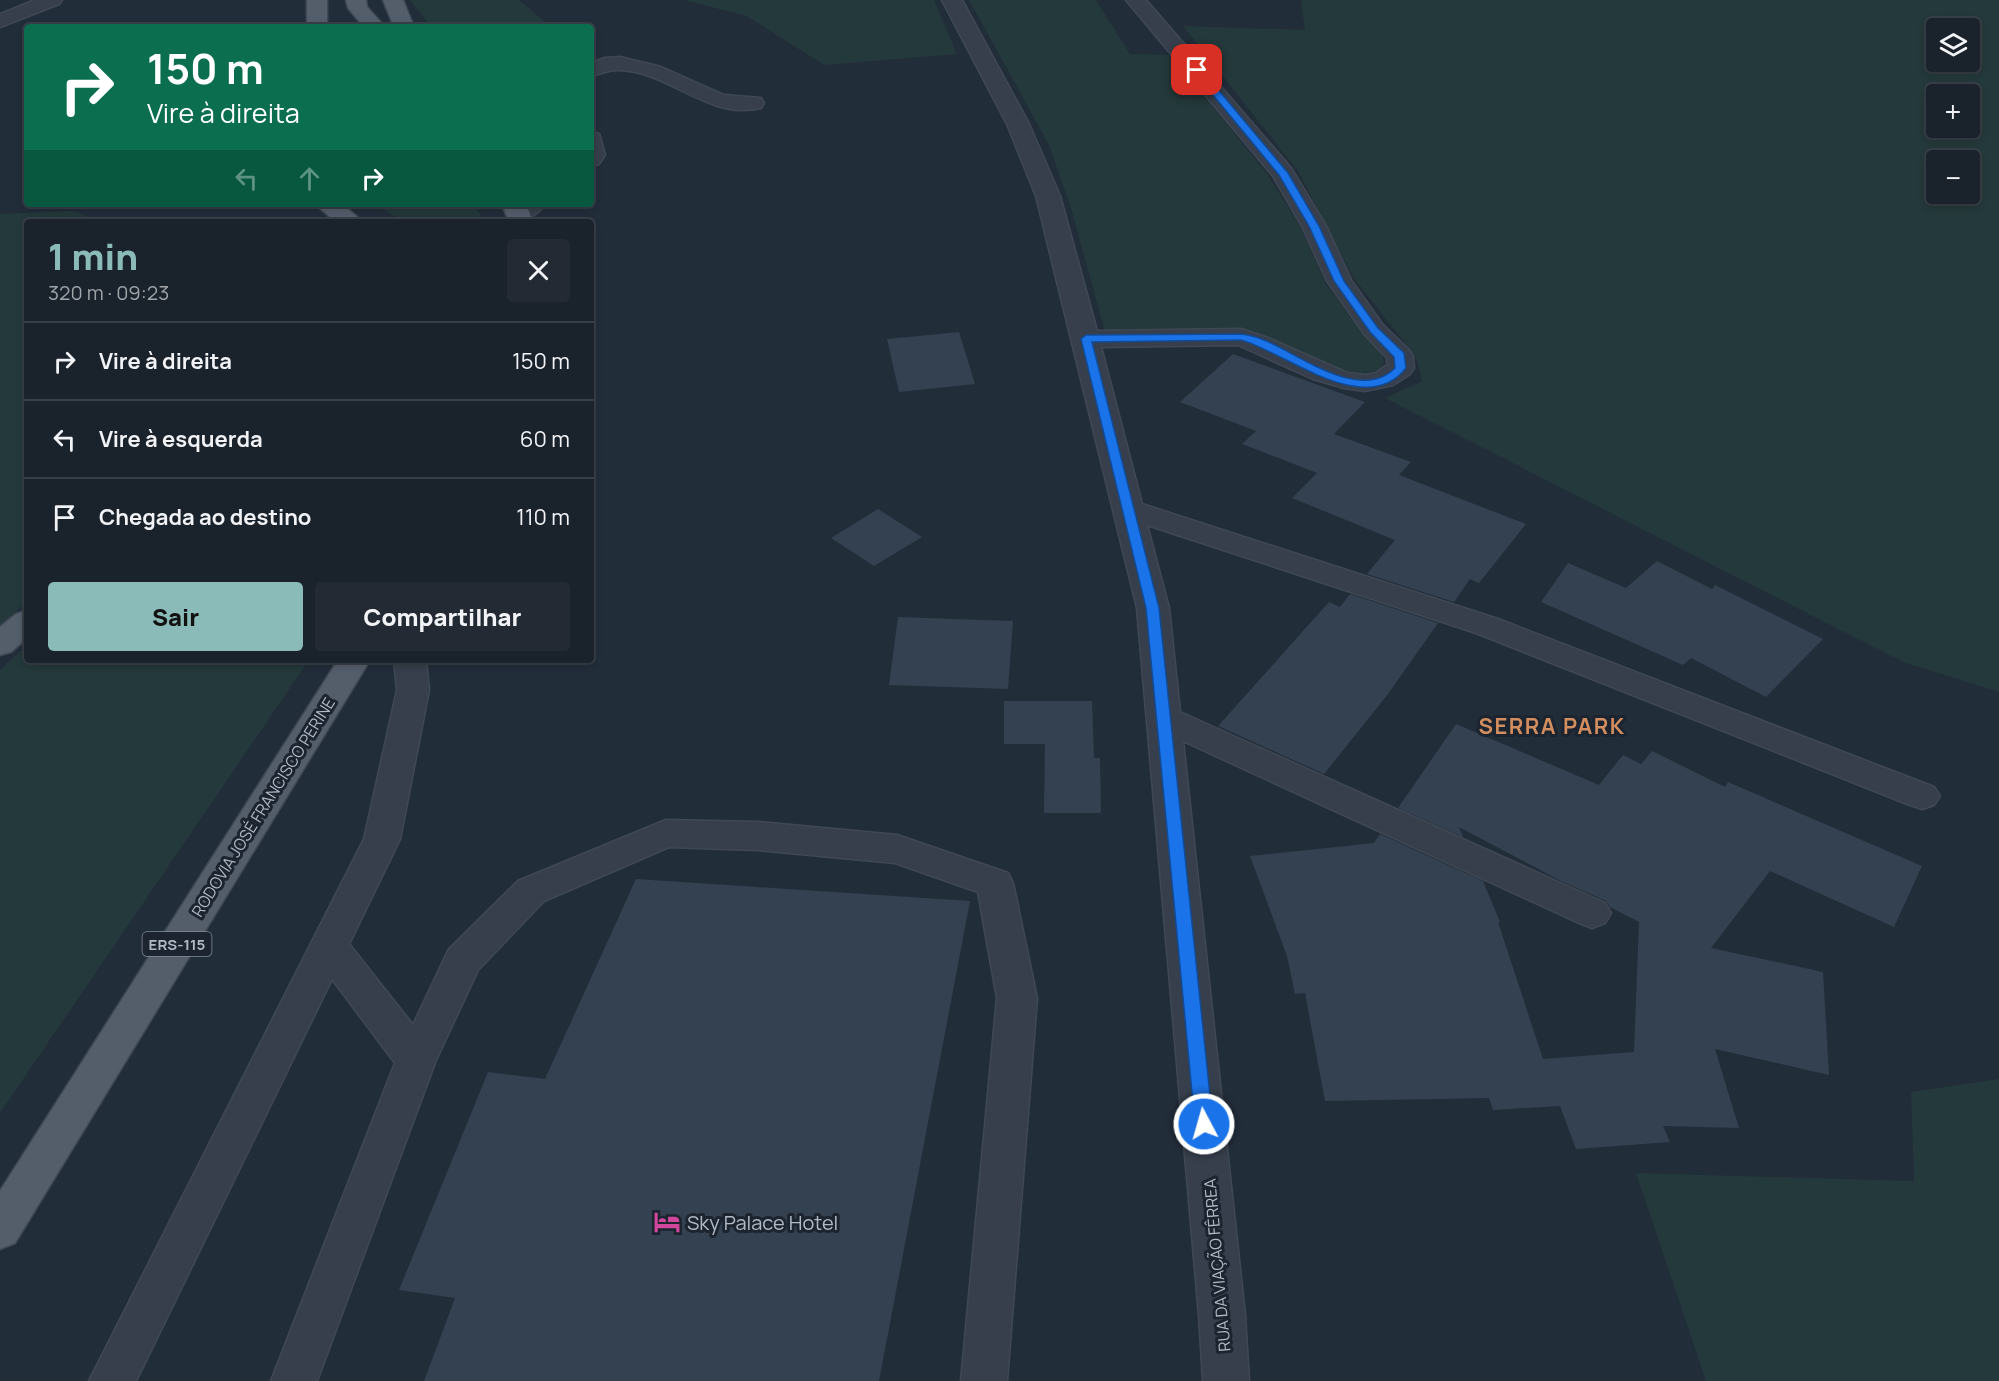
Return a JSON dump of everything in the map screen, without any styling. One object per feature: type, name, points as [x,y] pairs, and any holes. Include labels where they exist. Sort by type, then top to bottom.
[{"type":"main road","points":[[317,24],[318,0]]},
{"type":"main road","points":[[356,0],[358,8],[372,24]]},
{"type":"main road","points":[[393,0],[403,24]]},
{"type":"main road","points":[[331,207],[347,219]]},
{"type":"main road","points":[[0,644],[24,624]]},
{"type":"main road","name":"RODOVIA JOSÉ FRANCISCO PERINE","points":[[0,1229],[352,663]]},
{"type":"street","points":[[0,21],[52,0]]},
{"type":"street","name":"RUA DA VIAÇÃO FÊRREA","points":[[952,0],[1018,124],[1048,196],[1153,608],[1221,1303],[1226,1381]]},
{"type":"street","points":[[1086,339],[1241,337],[1259,342],[1317,372],[1354,383],[1373,383],[1392,378],[1401,368],[1400,356],[1374,330],[1339,281],[1314,226],[1283,173],[1136,0]]},
{"type":"street","points":[[594,69],[612,64],[645,68],[718,100],[753,102]]},
{"type":"street","points":[[1128,509],[1487,626],[1922,796]]},
{"type":"street","points":[[112,1381],[382,839],[413,690],[410,663]]},
{"type":"street","points":[[1165,719],[1592,913]]},
{"type":"street","points":[[294,1381],[416,1060],[463,960],[531,891],[666,833],[758,836],[897,849],[995,883],[1017,998],[984,1381]]},
{"type":"street","points":[[329,946],[416,1060]]},
{"type":"green space","points":[[410,0],[519,0],[547,24],[429,24]]},
{"type":"green space","points":[[684,0],[934,0],[957,54],[824,65],[747,16]]},
{"type":"green space","points":[[969,0],[1096,0],[1130,54],[1171,55],[1268,175],[1299,224],[1326,284],[1363,334],[1382,353],[1384,363],[1378,371],[1355,374],[1319,366],[1277,341],[1248,332],[1105,332],[1071,208],[1049,145]]},
{"type":"green space","points":[[1301,0],[1999,0],[1999,692],[1903,662],[1385,398],[1422,381],[1416,357],[1353,277],[1298,171],[1183,26],[1305,30]]},
{"type":"green space","points":[[380,207],[476,207],[483,219],[398,219]]},
{"type":"green space","points":[[74,211],[92,219],[24,219],[24,604],[0,627],[0,214]]},
{"type":"green space","points":[[24,648],[24,663],[307,663],[0,1113],[0,670]]},
{"type":"green space","points":[[1999,1079],[1999,1381],[1706,1381],[1636,1173],[1914,1181],[1911,1092]]},
{"type":"building","points":[[959,332],[975,384],[899,392],[887,339]]},
{"type":"building","points":[[1233,354],[1365,402],[1334,434],[1411,462],[1399,475],[1526,524],[1479,583],[1470,579],[1454,602],[1367,574],[1395,540],[1292,498],[1317,473],[1242,444],[1256,431],[1180,402]]},
{"type":"building","points":[[878,509],[922,537],[874,566],[831,538]]},
{"type":"building","points":[[1657,561],[1712,589],[1715,585],[1823,639],[1766,697],[1691,658],[1683,665],[1541,602],[1568,563],[1626,588]]},
{"type":"building","points":[[1350,594],[1438,623],[1388,694],[1324,774],[1218,726],[1329,602],[1340,607]]},
{"type":"building","points":[[898,617],[1013,621],[1008,689],[889,685]]},
{"type":"building","points":[[1004,701],[1092,701],[1094,758],[1100,758],[1101,813],[1044,813],[1045,744],[1004,744]]},
{"type":"building","points":[[1456,724],[1599,785],[1623,755],[1641,764],[1652,751],[1725,787],[1728,782],[1922,866],[1894,927],[1770,871],[1711,948],[1823,972],[1829,1075],[1715,1049],[1739,1128],[1663,1126],[1670,1142],[1576,1149],[1560,1106],[1493,1110],[1489,1098],[1325,1101],[1305,993],[1295,994],[1287,956],[1250,856],[1374,843],[1380,834],[1483,881],[1500,922],[1498,922],[1543,1059],[1634,1052],[1639,922],[1610,907],[1606,901],[1561,881],[1459,827],[1463,837],[1398,808]]},
{"type":"building","points":[[636,879],[970,901],[879,1381],[424,1381],[455,1298],[399,1290],[488,1072],[545,1079]]},
{"type":"place","name":"Sky Palace Hotel","points":[[667,1222]]},
{"type":"district","name":"SERRA PARK","points":[[1552,726]]},
{"type":"route","points":[[1197,70],[1283,173],[1314,226],[1339,281],[1374,330],[1400,356],[1401,368],[1392,378],[1373,383],[1354,383],[1317,372],[1259,342],[1241,337],[1086,339],[1153,608],[1204,1124]]}]
